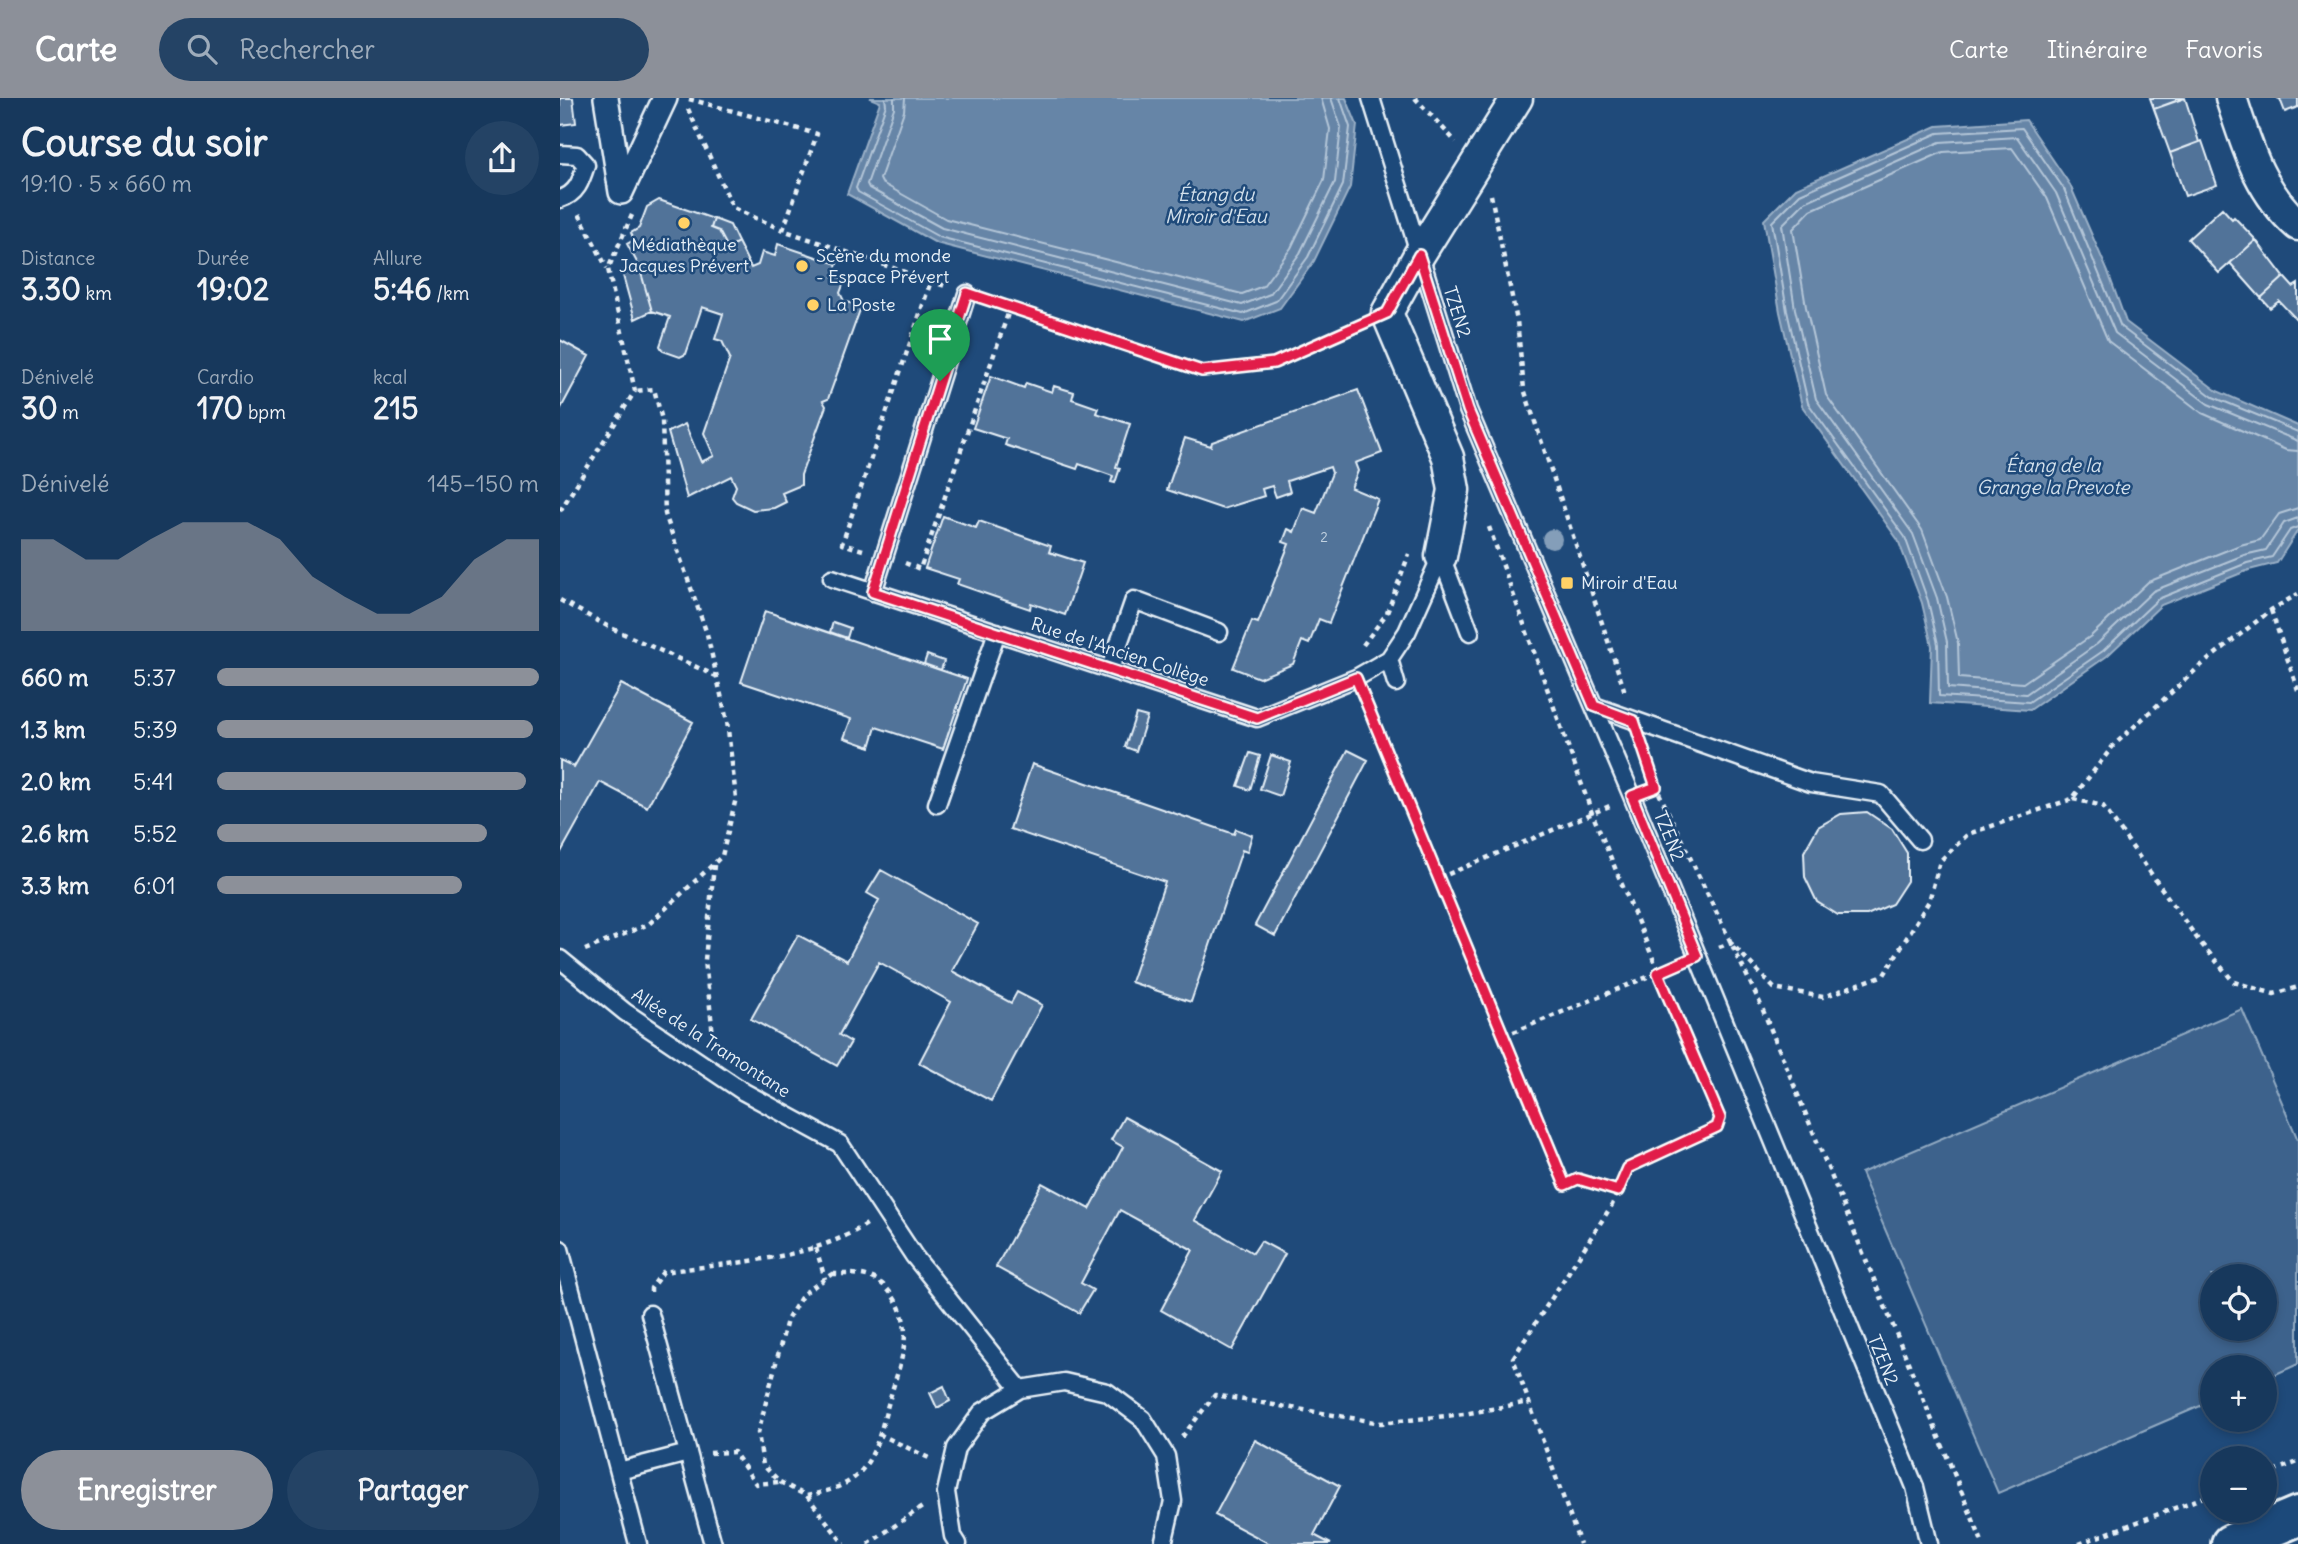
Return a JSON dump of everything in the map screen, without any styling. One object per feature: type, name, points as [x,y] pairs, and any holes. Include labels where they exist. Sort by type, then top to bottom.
[{"type":"main road","points":[[2231,1544],[2298,1516]]},
{"type":"street","points":[[606,98],[621,192],[665,98]]},
{"type":"street","points":[[1441,556],[1454,489],[1448,457],[1387,313],[1419,255],[1517,98]]},
{"type":"street","points":[[2231,98],[2262,183],[2279,208],[2298,225]]},
{"type":"lane","name":"TZEN2","points":[[1371,98],[1468,410],[1632,796],[1914,1487],[1929,1544]]},
{"type":"lane","points":[[560,154],[577,155],[586,165],[580,183],[565,198]]},
{"type":"lane","points":[[873,592],[967,293]]},
{"type":"lane","points":[[1441,556],[1470,632]]},
{"type":"lane","points":[[1396,683],[1389,659],[1407,632],[1441,556]]},
{"type":"lane","name":"Rue de l'Ancien Collège","points":[[832,578],[1257,718],[1356,678],[1389,659]]},
{"type":"lane","points":[[1110,670],[1134,600],[1219,632]]},
{"type":"lane","points":[[937,804],[997,632]]},
{"type":"lane","points":[[1594,706],[1811,783],[1881,794],[1920,840]]},
{"type":"lane","name":"Allée de la Tramontane","points":[[560,960],[625,1012],[744,1092],[840,1144],[914,1256],[1020,1389]]},
{"type":"lane","points":[[560,1249],[566,1298],[619,1471],[638,1544]]},
{"type":"lane","points":[[650,1314],[713,1544]]},
{"type":"lane","points":[[958,1544],[953,1536],[946,1492],[956,1448],[982,1412],[1020,1389],[1064,1382],[1107,1392],[1143,1419],[1166,1456],[1173,1500],[1163,1544]]},
{"type":"lane","points":[[619,1471],[688,1453]]},
{"type":"path","points":[[684,98],[817,134],[783,230]]},
{"type":"path","points":[[684,98],[733,208],[783,230],[1202,371],[1274,363],[1387,313]]},
{"type":"path","points":[[1415,98],[1464,150],[1489,186],[1517,321],[1524,388],[1656,787],[1760,1003],[1983,1544]]},
{"type":"path","points":[[560,511],[635,391],[608,269],[565,198]]},
{"type":"path","points":[[608,269],[633,213]]},
{"type":"path","points":[[560,960],[649,924],[722,856],[736,798],[727,721],[707,634],[665,514],[662,420],[654,389],[635,391]]},
{"type":"path","points":[[1454,489],[1480,502],[1592,813],[1720,1118],[1717,1127],[1628,1168],[1612,1205],[1513,1359],[1580,1544]]},
{"type":"path","points":[[1412,548],[1387,613],[1366,642],[1349,656],[1356,678],[1565,1185],[1578,1179],[1618,1191]]},
{"type":"path","points":[[2072,799],[2113,746],[2199,667],[2272,610],[2298,594]]},
{"type":"path","points":[[560,600],[609,627],[717,677]]},
{"type":"path","points":[[2272,610],[2298,690]]},
{"type":"path","points":[[1438,878],[1656,787]]},
{"type":"path","points":[[1731,943],[1774,988],[1823,997],[1884,975],[1929,901],[1940,861],[1968,834],[2072,799],[2103,806],[2199,941],[2234,982],[2274,995],[2298,987]]},
{"type":"path","points":[[714,863],[705,960],[716,1073]]},
{"type":"path","points":[[1504,1036],[1731,943]]},
{"type":"path","points":[[650,1314],[651,1288],[663,1272],[816,1248],[845,1238],[885,1213]]},
{"type":"path","points":[[816,1248],[825,1279]]},
{"type":"path","points":[[807,1496],[834,1490],[858,1475],[872,1458],[905,1345],[905,1316],[885,1283],[859,1274],[832,1274],[803,1294],[787,1321],[758,1433],[763,1465],[780,1482],[807,1496],[844,1544]]},
{"type":"path","points":[[1166,1456],[1215,1395],[1381,1423],[1464,1414],[1529,1402]]},
{"type":"path","points":[[879,1434],[951,1469]]},
{"type":"path","points":[[688,1453],[734,1452],[755,1484],[780,1482]]},
{"type":"path","points":[[2277,1469],[2298,1462]]},
{"type":"path","points":[[868,1544],[946,1492]]},
{"type":"path","points":[[2079,1544],[2200,1499]]},
{"type":"shaded area","points":[[2242,1009],[2298,1140],[2298,1364],[2277,1374],[2277,1355],[2200,1355],[2200,1406],[1998,1493],[1861,1173]]},
{"type":"water","name":"Étang du Miroir d'Eau","points":[[870,98],[1346,98],[1357,125],[1350,187],[1314,261],[1280,308],[1244,322],[936,243],[847,194],[880,102]]},
{"type":"water","name":"Étang de la Grange la Prevote","points":[[2026,120],[2070,185],[2108,272],[2126,322],[2217,391],[2298,426],[2298,530],[2277,563],[2249,570],[2161,605],[2107,656],[2030,710],[1930,703],[1932,646],[1922,603],[1898,540],[1802,406],[1780,312],[1764,220],[1796,188],[1937,126]]},
{"type":"building","points":[[560,98],[573,98],[576,123],[560,125]]},
{"type":"building","points":[[2150,98],[2184,98],[2154,109]]},
{"type":"building","points":[[2185,98],[2199,142],[2170,153],[2154,109]]},
{"type":"building","points":[[2277,98],[2298,98],[2298,107],[2285,112],[2280,99]]},
{"type":"building","points":[[2202,141],[2217,185],[2185,196],[2170,153]]},
{"type":"building","points":[[659,200],[714,219],[711,228],[719,231],[728,248],[738,242],[751,268],[758,265],[762,252],[775,256],[778,244],[837,264],[833,276],[845,280],[840,293],[844,301],[861,307],[828,399],[823,401],[826,406],[801,475],[801,485],[782,493],[786,502],[774,508],[753,510],[736,502],[732,497],[736,486],[731,476],[687,498],[668,432],[685,424],[701,462],[714,456],[704,433],[730,358],[722,341],[715,339],[723,314],[702,307],[686,354],[680,357],[663,351],[660,346],[670,317],[652,311],[639,266],[627,244],[634,240],[631,233],[639,228],[647,207]]},
{"type":"building","points":[[2222,208],[2256,240],[2219,273],[2188,239]]},
{"type":"building","points":[[714,219],[730,225],[738,242],[728,248],[719,231],[711,228]]},
{"type":"building","points":[[2256,240],[2284,277],[2261,298],[2230,263]]},
{"type":"building","points":[[639,266],[652,311],[635,319],[622,272]]},
{"type":"building","points":[[2284,277],[2293,287],[2298,284],[2298,321],[2279,301],[2270,308],[2261,298]]},
{"type":"building","points":[[560,340],[589,356],[560,410]]},
{"type":"building","points":[[991,376],[1024,388],[1026,383],[1052,392],[1054,386],[1074,392],[1072,399],[1098,408],[1096,413],[1130,424],[1116,467],[1120,468],[1115,483],[1111,482],[1113,476],[1079,464],[1077,469],[1005,445],[1007,439],[973,428]]},
{"type":"building","points":[[1358,390],[1382,453],[1355,463],[1358,471],[1351,488],[1378,499],[1329,623],[1319,619],[1309,644],[1302,641],[1293,664],[1259,678],[1233,668],[1252,621],[1258,623],[1289,544],[1283,542],[1288,529],[1294,532],[1303,508],[1316,513],[1332,473],[1330,467],[1287,481],[1290,492],[1276,497],[1272,486],[1262,489],[1264,496],[1223,509],[1167,490],[1185,438],[1211,446],[1212,442]]},
{"type":"building","points":[[943,516],[976,528],[979,521],[1051,546],[1049,552],[1083,563],[1065,615],[1031,603],[1030,609],[957,584],[959,579],[925,568]]},
{"type":"building","points":[[765,611],[967,679],[943,749],[876,727],[870,747],[844,738],[851,719],[741,682]]},
{"type":"building","points":[[833,622],[850,628],[847,638],[830,632]]},
{"type":"building","points":[[927,655],[944,661],[941,670],[924,664]]},
{"type":"building","points":[[621,684],[693,722],[647,807],[600,782],[560,854],[560,760],[574,767]]},
{"type":"building","points":[[1136,714],[1147,717],[1136,751],[1125,747]]},
{"type":"building","points":[[1348,750],[1368,760],[1275,936],[1255,925]]},
{"type":"building","points":[[1250,753],[1260,756],[1250,790],[1238,786]]},
{"type":"building","points":[[1271,755],[1291,762],[1280,796],[1260,789]]},
{"type":"building","points":[[1032,764],[1234,834],[1236,829],[1252,835],[1247,852],[1242,850],[1191,1002],[1131,982],[1165,882],[1010,829]]},
{"type":"building","points":[[1867,812],[1892,829],[1907,853],[1907,881],[1892,904],[1867,915],[1838,915],[1817,902],[1805,877],[1804,852],[1818,827],[1841,814]]},
{"type":"building","points":[[881,870],[978,924],[952,971],[1011,1003],[1017,992],[1042,1005],[991,1101],[919,1063],[951,1002],[879,962],[839,1035],[851,1042],[837,1066],[751,1019],[798,935],[847,961],[879,900],[867,893]]},
{"type":"building","points":[[1124,1117],[1222,1171],[1195,1220],[1253,1253],[1261,1241],[1285,1254],[1232,1350],[1161,1310],[1193,1250],[1120,1210],[1081,1283],[1093,1290],[1079,1313],[996,1267],[1042,1183],[1090,1209],[1123,1147],[1111,1140]]},
{"type":"building","points":[[944,1386],[950,1401],[937,1408],[930,1393]]},
{"type":"building","points":[[1255,1440],[1340,1486],[1314,1535],[1331,1544],[1270,1544],[1215,1515]]},
{"type":"place","name":"Médiathèque Jacques Prévert","points":[[684,223]]},
{"type":"place","name":"Scène du monde - Espace Prévert","points":[[802,266]]},
{"type":"place","name":"La Poste","points":[[813,305]]},
{"type":"place","name":"Miroir d'Eau","points":[[1567,583]]},
{"type":"route","points":[[1419,255],[1468,410],[1594,706],[1634,721],[1656,787],[1632,796],[1697,956],[1658,973],[1720,1118],[1717,1127],[1628,1168],[1618,1191],[1578,1179],[1565,1185],[1356,678],[1257,718],[873,592],[940,381],[967,293],[1202,371],[1274,363],[1387,313],[1419,255]]}]
